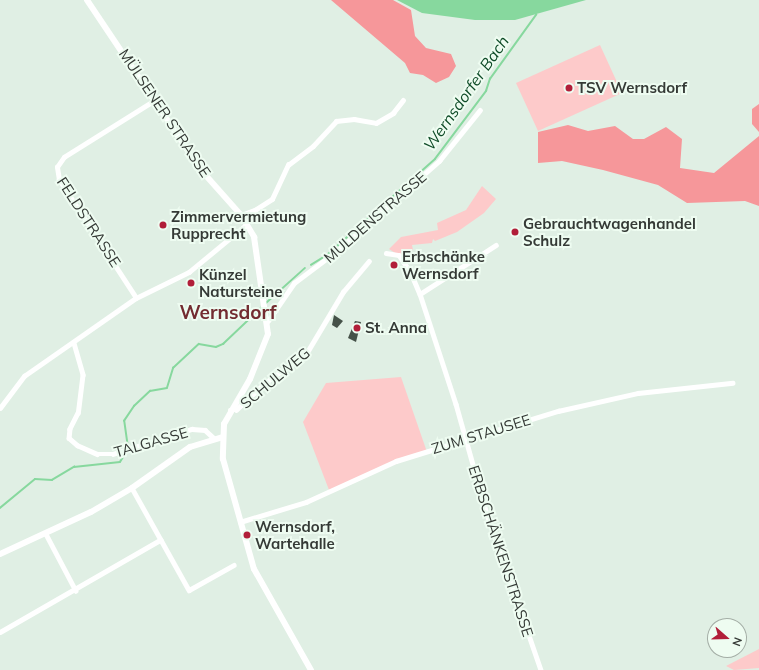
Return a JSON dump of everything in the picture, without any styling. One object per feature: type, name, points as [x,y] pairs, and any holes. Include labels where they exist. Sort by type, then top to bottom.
[{"type":"street","name":"MÜLSENER STRASSE","points":[[87,0],[201,170],[241,215],[247,224],[258,254],[268,321],[262,354],[230,410],[222,437],[223,459],[240,522],[261,585],[312,670]]},
{"type":"street","name":"FELDSTRASSE","points":[[136,298],[59,180],[57,167],[64,157],[155,100]]},
{"type":"street","points":[[241,215],[255,210],[272,198],[288,165],[313,146],[336,121],[354,119],[376,123],[392,113],[404,100]]},
{"type":"street","name":"MULDENSTRASSE","points":[[268,321],[294,283],[338,250],[439,161],[480,110]]},
{"type":"street","points":[[0,408],[24,376],[74,343],[136,298],[189,272],[247,224]]},
{"type":"street","points":[[420,294],[496,245]]},
{"type":"street","name":"ERBSCHÄNKENSTRASSE","points":[[386,253],[399,255],[411,273],[420,294],[456,404],[464,440],[541,670]]},
{"type":"street","name":"SCHULWEG","points":[[230,410],[236,410],[266,382],[306,354],[343,292],[369,261]]},
{"type":"street","name":"TALGASSE","points":[[74,343],[83,375],[82,398],[69,438],[77,446],[97,454],[126,451],[192,429],[204,430],[214,438]]},
{"type":"street","name":"ZUM STAUSEE","points":[[240,522],[306,502],[396,461],[558,411],[638,393],[732,383]]},
{"type":"street","points":[[0,554],[46,534],[132,488],[190,447],[214,438],[222,437]]},
{"type":"street","points":[[132,488],[189,590],[234,565]]},
{"type":"street","points":[[46,534],[76,591]]},
{"type":"street","points":[[0,632],[76,591],[160,540]]},
{"type":"shaded area","points":[[331,0],[393,0],[411,10],[415,36],[426,48],[451,54],[456,66],[449,77],[436,83],[423,75],[410,73],[405,63]]},
{"type":"shaded area","points":[[397,0],[586,0],[515,20],[475,20],[422,13]]},
{"type":"shaded area","name":"TSV Wernsdorf","points":[[600,45],[622,93],[538,131],[516,83]]},
{"type":"shaded area","points":[[759,104],[759,132],[752,124],[752,109]]},
{"type":"shaded area","points":[[568,125],[588,131],[615,126],[633,139],[644,139],[666,127],[682,139],[680,168],[714,173],[759,136],[759,206],[745,201],[687,203],[658,185],[603,170],[562,161],[538,163],[538,132]]},
{"type":"shaded area","points":[[482,186],[496,199],[484,213],[457,232],[435,241],[433,239],[432,243],[412,245],[413,250],[400,256],[389,249],[401,237],[438,230],[437,223],[466,210]]},
{"type":"shaded area","points":[[401,377],[427,452],[329,490],[303,422],[326,383]]},
{"type":"shaded area","points":[[759,649],[759,668],[734,670],[726,666],[742,658],[747,658],[747,655]]},
{"type":"building","points":[[334,315],[343,321],[337,328],[332,325]]},
{"type":"building","name":"St. Anna","points":[[355,321],[361,322],[356,342],[348,338]]},
{"type":"waterway","name":"Wernsdorfer Bach","points":[[311,265],[327,255],[435,159],[486,91],[490,79],[536,15]]},
{"type":"waterway","name":"Wernsdorfer Bach","points":[[266,303],[305,268]]},
{"type":"waterway","name":"Wernsdorfer Bach","points":[[128,448],[124,421],[134,406],[150,391],[167,388],[173,368],[199,344],[216,347],[223,344],[262,307]]},
{"type":"waterway","name":"Wernsdorfer Bach","points":[[0,508],[35,479],[52,480],[74,467],[120,462],[127,451]]},
{"type":"place","name":"TSV Wernsdorf","points":[[569,88]]},
{"type":"place","name":"Zimmervermietung Rupprecht","points":[[163,225]]},
{"type":"place","name":"Gebrauchtwagenhandel Schulz","points":[[515,232]]},
{"type":"place","name":"Erbschänke Wernsdorf","points":[[394,265]]},
{"type":"place","name":"Künzel Natursteine","points":[[191,283]]},
{"type":"place","name":"St. Anna","points":[[357,328]]},
{"type":"place","name":"Wernsdorf, Wartehalle","points":[[247,535]]},
{"type":"district","name":"Wernsdorf","points":[[228,313]]}]
